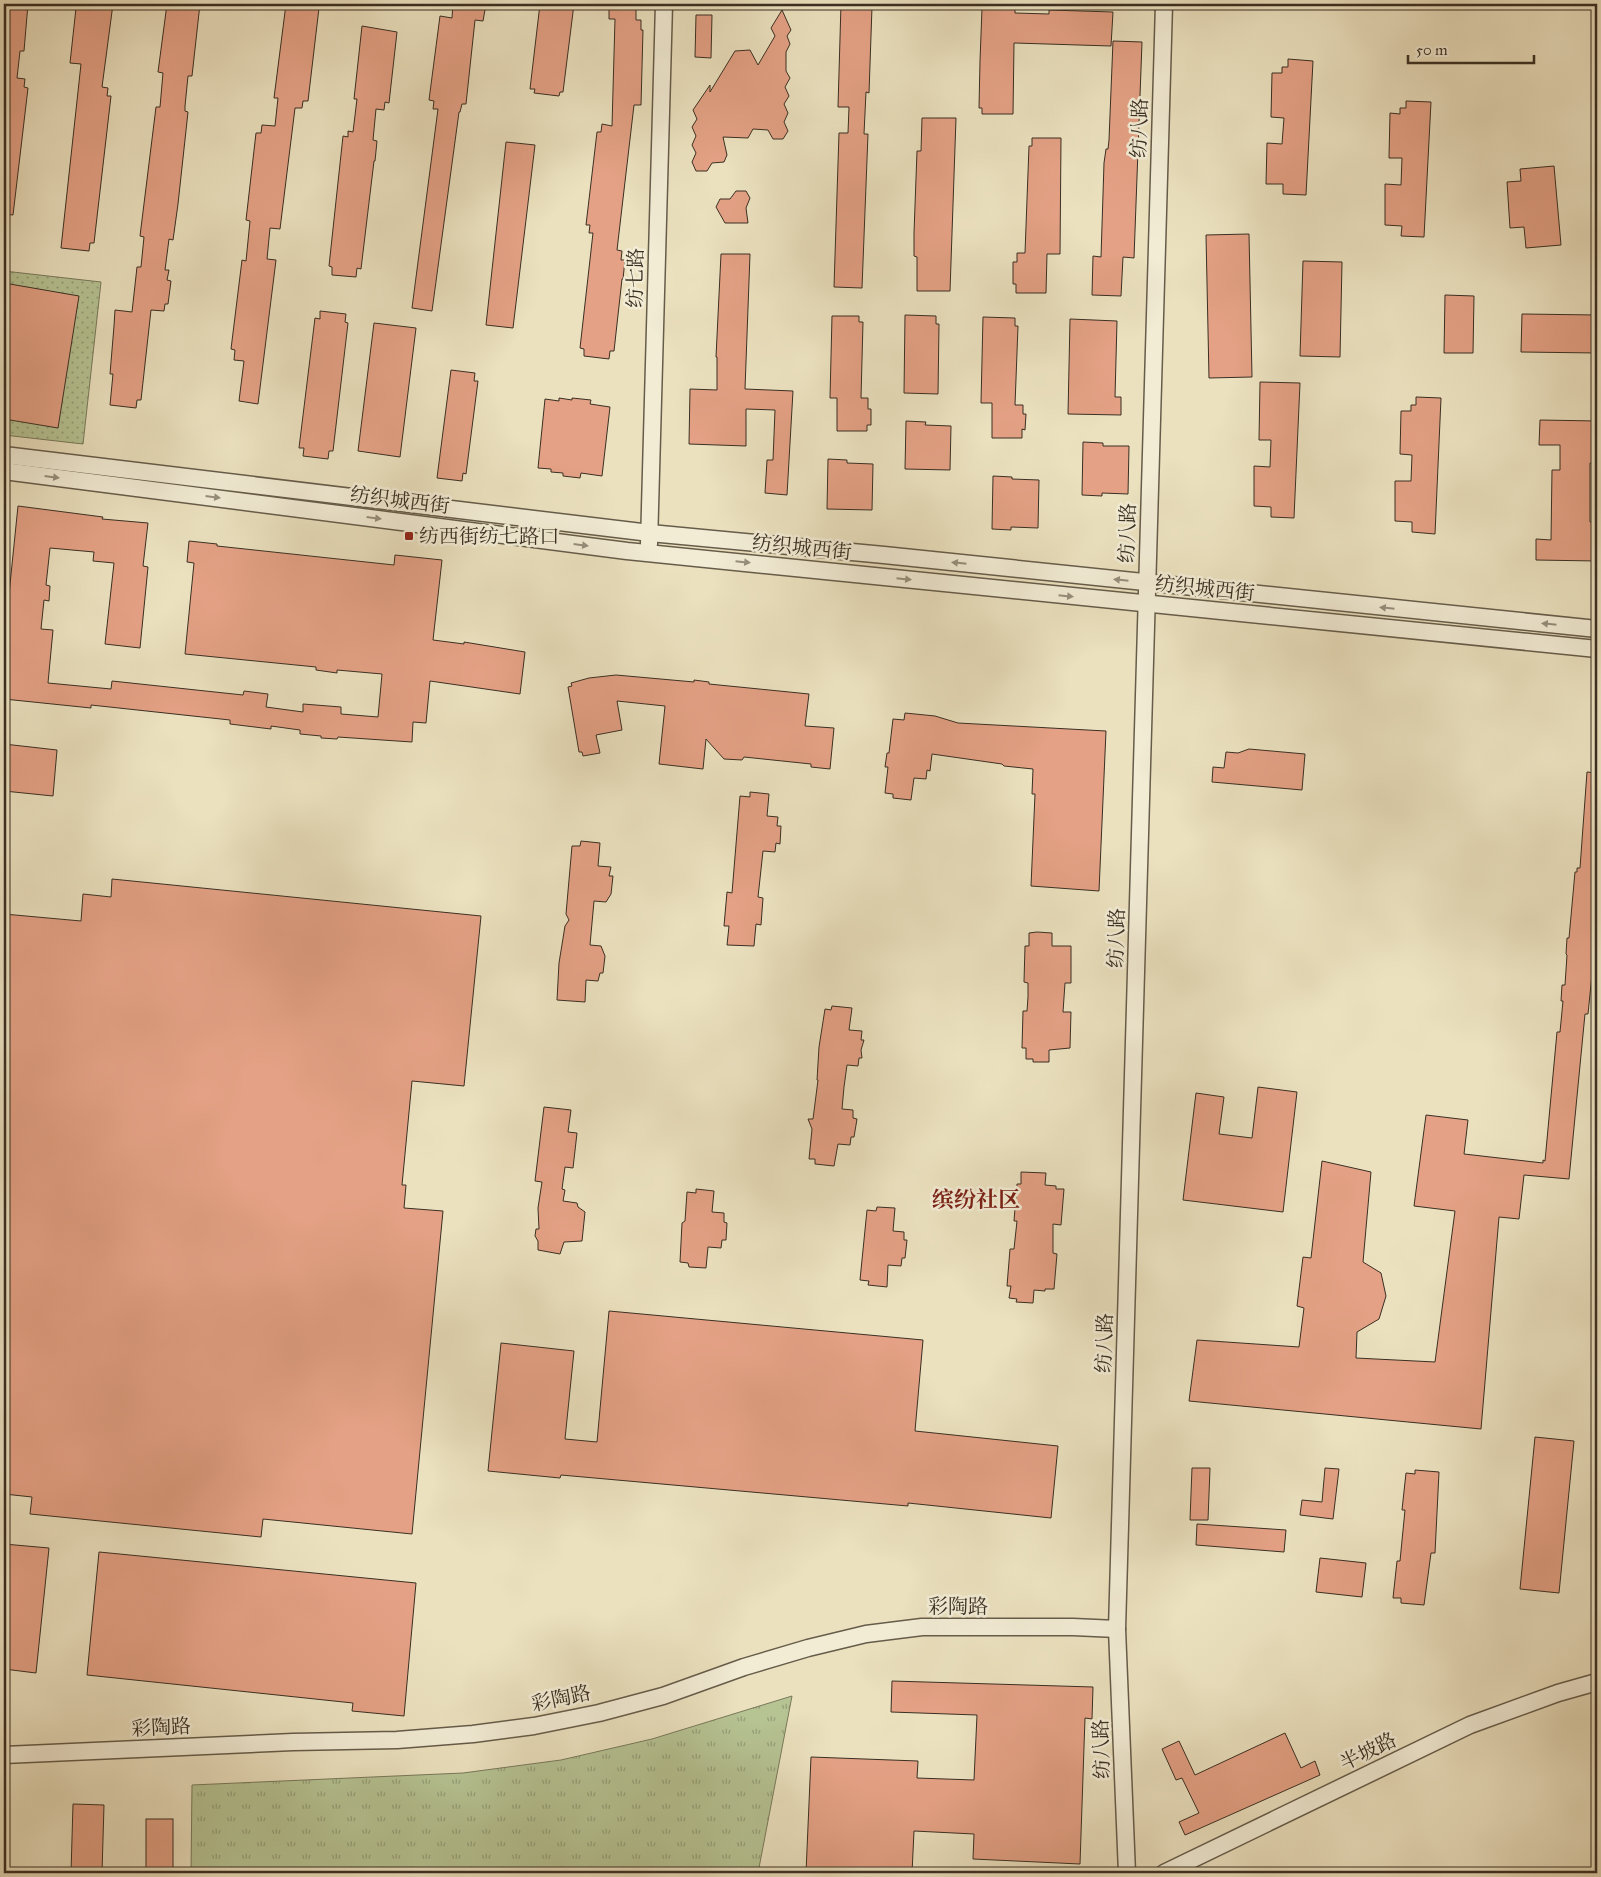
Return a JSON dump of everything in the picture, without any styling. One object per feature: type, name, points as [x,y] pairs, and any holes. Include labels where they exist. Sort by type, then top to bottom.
[{"type":"street","name":"纺七路","points":[[648,553],[664,4]]},
{"type":"street","name":"纺八路","points":[[1127,1873],[1117,1630],[1164,4]]},
{"type":"street","name":"纺织城西街","points":[[4,455],[650,533],[884,555],[1597,629]]},
{"type":"street","name":"纺织城西街","points":[[4,470],[648,553],[1597,649]]},
{"type":"street","name":"彩陶路","points":[[4,1755],[293,1742],[397,1740],[472,1734],[534,1726],[599,1713],[663,1696],[744,1667],[808,1648],[866,1634],[922,1627],[1073,1627],[1117,1630]]},
{"type":"street","name":"半坡路","points":[[1164,1873],[1470,1725],[1558,1693],[1597,1682]]},
{"type":"green space","points":[[4,271],[101,282],[83,444],[4,435]]},
{"type":"green space","points":[[792,1696],[758,1873],[191,1873],[192,1785],[463,1773],[561,1760],[652,1739]]},
{"type":"building","points":[[4,4],[28,4],[24,51],[20,51],[17,78],[25,79],[24,87],[28,88],[13,215],[4,214]]},
{"type":"building","points":[[81,4],[113,4],[102,87],[108,88],[107,96],[111,96],[94,243],[90,243],[89,251],[61,248],[81,64],[70,63],[76,8],[81,8]]},
{"type":"building","points":[[167,4],[200,4],[192,76],[188,76],[185,111],[188,112],[178,204],[173,240],[169,239],[165,270],[169,270],[167,280],[171,281],[168,304],[165,304],[164,311],[151,310],[141,400],[137,400],[136,408],[110,405],[113,374],[110,374],[115,310],[132,312],[137,267],[141,267],[144,237],[140,236],[156,107],[160,107],[163,73],[158,72]]},
{"type":"building","points":[[286,4],[316,4],[315,8],[319,8],[308,101],[303,101],[302,108],[295,108],[280,229],[270,228],[267,259],[276,260],[258,404],[239,401],[244,361],[234,360],[235,350],[231,349],[242,260],[246,261],[250,221],[246,220],[256,133],[261,133],[262,125],[275,126],[278,98],[274,98]]},
{"type":"building","points":[[453,4],[486,4],[483,21],[475,20],[466,104],[462,104],[459,112],[432,311],[412,308],[438,109],[433,109],[434,101],[429,100],[440,16],[452,18]]},
{"type":"building","points":[[540,4],[574,4],[563,92],[560,92],[559,96],[534,93],[535,89],[530,89]]},
{"type":"building","points":[[609,4],[636,4],[636,20],[641,20],[641,30],[643,30],[641,105],[634,105],[617,250],[622,251],[621,260],[625,260],[614,351],[610,351],[609,359],[584,356],[584,349],[580,348],[593,233],[589,233],[590,225],[586,225],[597,132],[601,132],[602,124],[612,126],[615,19],[609,19]]},
{"type":"building","points":[[841,4],[869,4],[868,6],[872,7],[869,93],[866,92],[864,134],[868,134],[862,288],[834,287],[839,133],[848,133],[849,107],[838,107]]},
{"type":"building","points":[[986,4],[1015,4],[1015,13],[1049,14],[1049,10],[1113,12],[1111,46],[1014,43],[1013,114],[982,114],[982,108],[979,108],[980,61],[982,8],[986,8]]},
{"type":"building","points":[[782,10],[791,30],[787,36],[790,44],[786,52],[786,71],[790,78],[785,87],[789,96],[784,104],[788,113],[784,122],[788,131],[783,139],[773,139],[768,130],[753,129],[748,138],[723,137],[727,155],[724,162],[712,163],[707,171],[696,171],[692,162],[696,153],[692,145],[696,136],[692,127],[697,119],[693,110],[710,85],[710,92],[735,51],[750,50],[758,65],[775,36],[771,28]]},
{"type":"building","points":[[696,15],[712,15],[711,58],[695,57]]},
{"type":"building","points":[[362,26],[397,32],[389,103],[385,102],[384,110],[376,109],[373,140],[377,141],[375,161],[361,269],[357,268],[356,277],[332,275],[332,267],[329,266],[343,136],[348,137],[348,131],[353,132],[357,99],[354,99]]},
{"type":"building","points":[[1113,41],[1142,42],[1134,258],[1123,257],[1121,296],[1092,295],[1093,256],[1101,257],[1104,163],[1109,140]]},
{"type":"building","points":[[1288,59],[1313,61],[1306,195],[1283,194],[1283,184],[1266,184],[1267,143],[1282,144],[1284,118],[1271,117],[1272,73],[1282,73],[1282,67],[1288,67]]},
{"type":"building","points":[[1406,101],[1431,102],[1424,237],[1401,236],[1402,226],[1385,225],[1385,184],[1401,185],[1402,158],[1389,158],[1390,113],[1400,114],[1400,108],[1406,108]]},
{"type":"building","points":[[922,118],[956,118],[950,291],[917,291],[917,257],[914,256],[914,233],[917,151],[921,151]]},
{"type":"building","points":[[1032,138],[1061,138],[1060,254],[1047,254],[1046,293],[1016,293],[1016,284],[1013,284],[1013,262],[1017,262],[1017,253],[1025,253],[1029,146],[1032,146]]},
{"type":"building","points":[[506,142],[535,145],[513,328],[486,325]]},
{"type":"building","points":[[1554,166],[1561,245],[1526,248],[1524,227],[1510,228],[1507,182],[1521,181],[1520,169]]},
{"type":"building","points":[[736,191],[746,191],[750,198],[746,208],[748,223],[725,223],[716,207],[720,199],[730,199]]},
{"type":"building","points":[[1249,234],[1252,377],[1209,378],[1206,235]]},
{"type":"building","points":[[721,254],[750,254],[745,389],[793,391],[787,495],[765,493],[767,460],[773,460],[775,410],[746,409],[746,446],[689,444],[690,389],[717,390],[716,357]]},
{"type":"building","points":[[1303,261],[1342,262],[1340,357],[1300,356]]},
{"type":"building","points":[[4,283],[79,296],[58,428],[4,419]]},
{"type":"building","points":[[1445,295],[1474,296],[1473,353],[1444,353]]},
{"type":"building","points":[[320,311],[346,314],[345,322],[348,323],[333,451],[329,451],[328,459],[303,456],[304,448],[299,448],[315,318],[320,319]]},
{"type":"building","points":[[1522,314],[1597,315],[1597,353],[1521,352]]},
{"type":"building","points":[[905,315],[936,316],[936,324],[939,324],[938,394],[904,393]]},
{"type":"building","points":[[832,316],[859,316],[859,322],[863,322],[861,398],[868,398],[868,409],[871,409],[871,425],[867,425],[867,431],[837,431],[837,398],[830,398]]},
{"type":"building","points":[[983,317],[1015,318],[1015,326],[1018,326],[1015,405],[1023,405],[1023,414],[1026,414],[1025,430],[1022,429],[1022,438],[992,438],[992,403],[981,403]]},
{"type":"building","points":[[1070,319],[1117,321],[1115,397],[1121,397],[1121,415],[1068,414]]},
{"type":"building","points":[[374,323],[416,328],[400,457],[358,451]]},
{"type":"building","points":[[451,370],[475,373],[474,381],[478,381],[466,474],[463,473],[462,481],[437,478]]},
{"type":"building","points":[[1260,382],[1300,383],[1294,518],[1271,517],[1271,507],[1254,506],[1254,466],[1270,467],[1271,440],[1259,440]]},
{"type":"building","points":[[1416,397],[1441,398],[1435,534],[1412,532],[1412,522],[1395,521],[1395,481],[1411,481],[1412,455],[1400,454],[1401,411],[1411,411],[1411,405],[1416,405]]},
{"type":"building","points":[[559,398],[591,400],[590,404],[610,407],[602,476],[581,473],[580,478],[563,476],[563,473],[551,472],[551,469],[538,468],[545,399],[559,401]]},
{"type":"building","points":[[1540,420],[1597,421],[1597,463],[1590,463],[1590,522],[1597,523],[1597,561],[1536,560],[1536,539],[1551,540],[1552,470],[1560,470],[1560,445],[1539,445]]},
{"type":"building","points":[[906,421],[926,422],[925,425],[951,426],[950,470],[905,469]]},
{"type":"building","points":[[1083,442],[1103,443],[1103,446],[1129,446],[1128,494],[1102,493],[1102,496],[1082,495]]},
{"type":"building","points":[[828,459],[847,460],[847,463],[873,464],[872,510],[827,509]]},
{"type":"building","points":[[993,476],[1039,480],[1038,528],[1011,527],[1011,530],[992,529]]},
{"type":"building","points":[[18,506],[103,517],[102,519],[148,523],[143,566],[148,567],[140,648],[105,644],[114,563],[93,561],[94,552],[50,548],[46,585],[50,586],[49,601],[44,600],[41,629],[53,630],[48,683],[111,689],[112,681],[243,695],[244,691],[268,694],[266,707],[303,712],[303,704],[341,707],[341,714],[378,717],[382,674],[337,670],[337,673],[316,670],[316,667],[185,654],[194,563],[187,562],[189,541],[217,544],[217,546],[394,565],[395,555],[442,560],[433,640],[464,644],[464,642],[525,652],[520,694],[430,681],[426,723],[413,722],[412,742],[338,737],[337,739],[321,738],[321,736],[300,734],[300,730],[271,726],[271,729],[230,724],[230,720],[91,705],[91,708],[4,699],[6,644],[4,643]]},
{"type":"building","points":[[616,675],[694,682],[694,680],[709,682],[709,684],[809,694],[805,726],[834,728],[830,769],[811,767],[811,764],[744,757],[742,760],[724,759],[706,739],[703,769],[659,764],[665,706],[617,701],[622,730],[596,735],[600,753],[583,756],[582,752],[579,752],[568,687],[572,686],[571,683],[589,678]]},
{"type":"building","points":[[905,713],[935,716],[958,723],[1106,731],[1099,891],[1031,886],[1035,794],[1032,794],[1033,769],[932,754],[930,771],[927,770],[926,779],[914,778],[911,800],[893,798],[893,794],[885,793],[888,767],[885,767],[887,753],[889,753],[893,719],[904,720]]},
{"type":"building","points":[[4,744],[57,750],[53,796],[4,791]]},
{"type":"building","points":[[1249,749],[1305,754],[1302,790],[1212,782],[1213,767],[1224,768],[1226,752],[1238,753]]},
{"type":"building","points":[[1587,772],[1597,773],[1597,925],[1588,1014],[1585,1014],[1569,1179],[1524,1175],[1519,1219],[1499,1217],[1481,1429],[1189,1401],[1197,1340],[1299,1347],[1304,1308],[1297,1306],[1303,1257],[1311,1258],[1322,1161],[1371,1172],[1363,1262],[1381,1273],[1386,1296],[1379,1319],[1357,1332],[1356,1358],[1435,1362],[1455,1211],[1414,1206],[1426,1115],[1468,1120],[1464,1154],[1543,1163],[1543,1160],[1545,1161],[1557,1032],[1560,1032],[1563,1001],[1561,1001],[1562,985],[1565,985],[1567,938],[1569,938],[1575,872],[1577,872],[1577,868],[1580,868]]},
{"type":"building","points":[[750,792],[769,794],[767,816],[778,817],[777,826],[781,826],[780,844],[776,843],[775,852],[763,851],[758,897],[763,898],[761,925],[756,924],[754,946],[727,945],[729,926],[724,926],[727,892],[732,893],[740,796],[750,797]]},
{"type":"building","points":[[581,841],[600,843],[598,866],[611,867],[609,876],[613,876],[611,894],[606,902],[594,901],[590,945],[601,946],[605,956],[603,973],[600,973],[598,981],[586,980],[585,1002],[557,1000],[559,963],[565,926],[569,920],[566,914],[572,846],[580,846]]},
{"type":"building","points":[[112,879],[481,916],[464,1086],[412,1081],[402,1185],[406,1185],[404,1208],[443,1211],[412,1534],[263,1519],[261,1537],[30,1514],[32,1497],[4,1494],[4,914],[81,921],[83,894],[111,897]]},
{"type":"building","points":[[1029,933],[1052,933],[1052,946],[1071,946],[1071,983],[1065,983],[1063,1012],[1071,1012],[1070,1048],[1049,1050],[1049,1062],[1033,1062],[1033,1059],[1026,1059],[1026,1048],[1022,1048],[1023,1011],[1027,1011],[1028,997],[1028,983],[1024,982],[1025,946],[1029,946]]},
{"type":"building","points":[[832,1006],[852,1008],[849,1030],[862,1031],[861,1040],[864,1040],[861,1050],[862,1058],[859,1058],[858,1066],[847,1065],[844,1087],[842,1109],[853,1110],[853,1118],[857,1119],[854,1137],[851,1137],[850,1145],[838,1144],[834,1166],[815,1164],[815,1159],[809,1159],[812,1129],[808,1119],[813,1119],[818,1080],[819,1047],[825,1009],[831,1010]]},
{"type":"building","points":[[1258,1087],[1297,1092],[1283,1212],[1183,1200],[1196,1093],[1224,1097],[1219,1134],[1252,1138]]},
{"type":"building","points":[[544,1107],[571,1110],[568,1132],[577,1133],[573,1168],[565,1167],[562,1189],[565,1190],[563,1201],[577,1203],[578,1207],[585,1212],[582,1241],[564,1242],[560,1254],[538,1250],[538,1241],[535,1236],[536,1229],[539,1229],[538,1208],[542,1182],[535,1181]]},
{"type":"building","points":[[1021,1172],[1046,1173],[1045,1185],[1056,1186],[1056,1189],[1064,1189],[1061,1225],[1053,1224],[1053,1253],[1057,1254],[1054,1289],[1045,1289],[1045,1291],[1034,1290],[1033,1303],[1016,1302],[1017,1299],[1009,1298],[1011,1286],[1007,1286],[1010,1249],[1014,1249],[1017,1221],[1014,1221],[1017,1184],[1021,1184]]},
{"type":"building","points":[[696,1189],[714,1191],[712,1212],[724,1213],[724,1222],[727,1223],[726,1240],[722,1240],[721,1248],[708,1247],[706,1268],[689,1267],[688,1263],[680,1262],[682,1223],[685,1221],[687,1192],[696,1193]]},
{"type":"building","points":[[877,1207],[895,1208],[893,1231],[904,1232],[904,1240],[907,1240],[905,1258],[902,1258],[901,1266],[888,1265],[887,1287],[868,1285],[869,1281],[860,1280],[867,1210],[876,1211]]},
{"type":"building","points":[[609,1311],[923,1340],[915,1431],[1058,1446],[1051,1518],[908,1503],[908,1506],[561,1475],[560,1478],[488,1471],[501,1343],[574,1351],[565,1439],[597,1442]]},
{"type":"building","points":[[1535,1437],[1574,1441],[1559,1593],[1520,1589]]},
{"type":"building","points":[[1192,1468],[1210,1468],[1208,1520],[1190,1520]]},
{"type":"building","points":[[1325,1468],[1339,1469],[1333,1519],[1300,1515],[1302,1500],[1322,1502]]},
{"type":"building","points":[[1415,1470],[1439,1472],[1435,1553],[1431,1553],[1424,1605],[1401,1603],[1401,1598],[1393,1598],[1397,1561],[1400,1561],[1405,1510],[1402,1510],[1406,1473],[1415,1474]]},
{"type":"building","points":[[1197,1524],[1286,1530],[1284,1552],[1196,1545]]},
{"type":"building","points":[[4,1544],[49,1548],[36,1673],[4,1669]]},
{"type":"building","points":[[99,1552],[416,1583],[404,1716],[352,1711],[353,1703],[87,1675]]},
{"type":"building","points":[[1320,1558],[1366,1563],[1362,1597],[1316,1592]]},
{"type":"building","points":[[892,1681],[1093,1687],[1092,1719],[1085,1718],[1080,1864],[973,1859],[974,1834],[914,1831],[912,1873],[806,1873],[811,1757],[918,1761],[917,1778],[974,1780],[977,1715],[891,1712]]},
{"type":"building","points":[[1285,1733],[1301,1768],[1315,1761],[1320,1775],[1185,1835],[1179,1822],[1199,1813],[1182,1778],[1176,1780],[1162,1749],[1179,1741],[1195,1775]]},
{"type":"building","points":[[73,1804],[104,1805],[102,1873],[71,1873]]},
{"type":"building","points":[[146,1819],[173,1819],[173,1873],[146,1873]]},
{"type":"place","name":"纺西街纺七路口","points":[[409,536]]},
{"type":"district","name":"缤纷社区","points":[[976,1199]]}]
